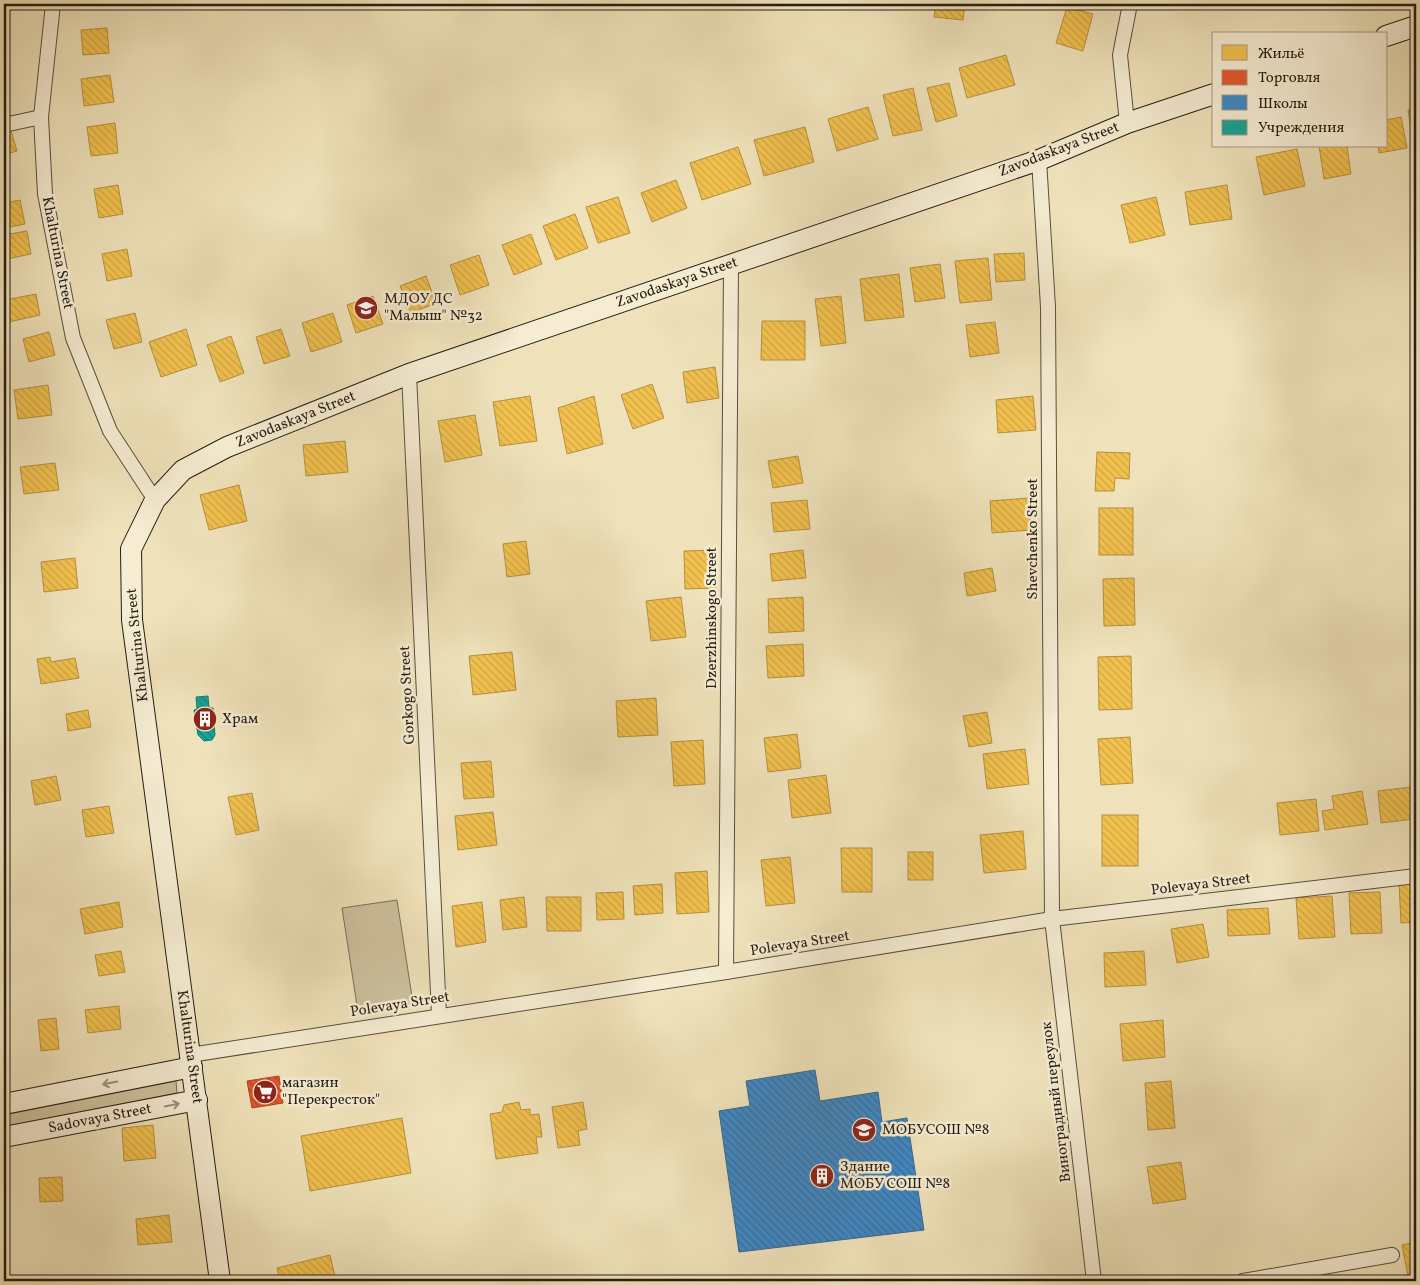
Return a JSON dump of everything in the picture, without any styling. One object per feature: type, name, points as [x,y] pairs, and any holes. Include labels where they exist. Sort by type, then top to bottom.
[{"type":"main road","points":[[1388,35],[1416,26]]},
{"type":"main road","name":"Zavodaskaya Street","points":[[155,500],[182,470],[227,447],[409,374],[1039,160],[1127,123],[1212,95]]},
{"type":"main road","name":"Khalturina Street","points":[[155,500],[131,549],[132,620],[220,1281]]},
{"type":"main road","points":[[4,1104],[191,1061]]},
{"type":"main road","name":"Sadovaya Street","points":[[4,1137],[196,1100]]},
{"type":"street","name":"Khalturina Street","points":[[53,4],[41,117],[45,194],[73,338],[110,431],[155,500]]},
{"type":"street","points":[[1127,123],[1120,55],[1130,4]]},
{"type":"street","points":[[4,125],[41,117]]},
{"type":"street","name":"Shevchenko Street","points":[[1039,160],[1048,307],[1052,919]]},
{"type":"street","name":"Dzerzhinskogo Street","points":[[726,972],[731,264]]},
{"type":"street","name":"Gorkogo Street","points":[[409,374],[439,1015]]},
{"type":"street","name":"Polevaya Street","points":[[191,1061],[439,1015],[726,972],[1052,919],[1416,876]]},
{"type":"street","name":"Виноградный переулок","points":[[1052,919],[1094,1281]]},
{"type":"street","points":[[1243,1281],[1392,1255]]},
{"type":"shaded area","points":[[397,900],[413,1003],[358,1012],[342,908]]},
{"type":"shaded area","points":[[176,1081],[177,1093],[4,1127],[4,1115]]},
{"type":"building: Жильё","points":[[936,4],[965,4],[963,20],[934,17]]},
{"type":"building: Жильё","points":[[1067,7],[1093,14],[1083,51],[1056,43]]},
{"type":"building: Жильё","points":[[107,28],[109,53],[83,55],[81,30]]},
{"type":"building: Жильё","points":[[1006,55],[1015,85],[967,98],[959,68]]},
{"type":"building: Жильё","points":[[110,75],[114,102],[84,106],[81,79]]},
{"type":"building: Жильё","points":[[949,83],[957,116],[936,122],[927,88]]},
{"type":"building: Жильё","points":[[913,88],[922,130],[893,136],[883,95]]},
{"type":"building: Жильё","points":[[868,107],[878,139],[837,151],[828,119]]},
{"type":"building: Жильё","points":[[1416,108],[1416,141],[1413,141],[1408,110]]},
{"type":"building: Жильё","points":[[1401,117],[1407,148],[1379,153],[1378,148],[1388,148],[1388,120]]},
{"type":"building: Жильё","points":[[115,123],[118,153],[91,156],[87,127]]},
{"type":"building: Жильё","points":[[10,127],[17,151],[4,155],[4,129]]},
{"type":"building: Жильё","points":[[805,127],[814,162],[764,176],[754,140]]},
{"type":"building: Жильё","points":[[738,147],[751,184],[702,200],[690,163]]},
{"type":"building: Жильё","points":[[1319,148],[1347,148],[1351,174],[1324,179]]},
{"type":"building: Жильё","points":[[1297,149],[1305,186],[1264,195],[1256,157]]},
{"type":"building: Жильё","points":[[676,180],[687,208],[652,222],[641,193]]},
{"type":"building: Жильё","points":[[118,185],[123,214],[99,218],[94,189]]},
{"type":"building: Жильё","points":[[1227,185],[1232,219],[1190,225],[1185,192]]},
{"type":"building: Жильё","points":[[618,197],[630,233],[598,243],[586,207]]},
{"type":"building: Жильё","points":[[1156,197],[1165,235],[1130,243],[1121,205]]},
{"type":"building: Жильё","points":[[20,200],[25,224],[4,228],[4,203]]},
{"type":"building: Жильё","points":[[575,214],[588,248],[556,260],[543,226]]},
{"type":"building: Жильё","points":[[27,231],[31,254],[7,259],[4,235]]},
{"type":"building: Жильё","points":[[531,234],[542,264],[514,275],[502,245]]},
{"type":"building: Жильё","points":[[127,249],[132,276],[107,281],[102,254]]},
{"type":"building: Жильё","points":[[1024,253],[1025,280],[996,282],[994,254]]},
{"type":"building: Жильё","points":[[479,255],[489,285],[460,295],[450,265]]},
{"type":"building: Жильё","points":[[988,258],[992,300],[960,303],[955,261]]},
{"type":"building: Жильё","points":[[940,264],[945,298],[915,302],[910,268]]},
{"type":"building: Жильё","points":[[899,274],[904,317],[865,321],[860,279]]},
{"type":"building: Жильё","points":[[426,276],[436,303],[411,313],[400,286]]},
{"type":"building: Жильё","points":[[36,294],[40,315],[9,322],[5,300]]},
{"type":"building: Жильё","points":[[373,296],[383,324],[356,333],[347,305]]},
{"type":"building: Жильё","points":[[841,296],[846,343],[821,346],[815,299]]},
{"type":"building: Жильё","points":[[135,313],[142,342],[114,349],[106,320]]},
{"type":"building: Жильё","points":[[333,313],[342,342],[311,352],[302,323]]},
{"type":"building: Жильё","points":[[762,321],[805,321],[805,360],[761,360]]},
{"type":"building: Жильё","points":[[995,322],[999,353],[970,357],[966,325]]},
{"type":"building: Жильё","points":[[186,329],[197,365],[161,377],[149,342]]},
{"type":"building: Жильё","points":[[281,329],[290,356],[264,364],[256,337]]},
{"type":"building: Жильё","points":[[49,332],[55,355],[29,362],[23,339]]},
{"type":"building: Жильё","points":[[231,336],[244,373],[220,382],[207,345]]},
{"type":"building: Жильё","points":[[715,367],[719,398],[687,403],[683,372]]},
{"type":"building: Жильё","points":[[652,384],[664,418],[633,429],[621,395]]},
{"type":"building: Жильё","points":[[48,385],[52,415],[18,419],[14,390]]},
{"type":"building: Жильё","points":[[530,396],[537,441],[500,446],[493,402]]},
{"type":"building: Жильё","points":[[594,396],[603,444],[567,454],[558,408]]},
{"type":"building: Жильё","points":[[1033,396],[1036,430],[998,433],[996,400]]},
{"type":"building: Жильё","points":[[475,415],[482,455],[445,462],[438,421]]},
{"type":"building: Жильё","points":[[345,441],[348,472],[306,476],[303,445]]},
{"type":"building: Жильё","points":[[1097,452],[1130,453],[1129,479],[1115,478],[1114,491],[1095,491]]},
{"type":"building: Жильё","points":[[798,456],[803,483],[773,488],[768,461]]},
{"type":"building: Жильё","points":[[55,463],[59,490],[24,494],[20,467]]},
{"type":"building: Жильё","points":[[239,485],[247,521],[209,530],[200,495]]},
{"type":"building: Жильё","points":[[1029,498],[1031,530],[992,533],[990,501]]},
{"type":"building: Жильё","points":[[807,500],[810,529],[774,532],[771,503]]},
{"type":"building: Жильё","points":[[1099,508],[1133,508],[1133,555],[1099,555]]},
{"type":"building: Жильё","points":[[526,541],[530,574],[507,577],[503,544]]},
{"type":"building: Жильё","points":[[715,550],[716,588],[685,589],[684,551]]},
{"type":"building: Жильё","points":[[803,550],[806,578],[772,581],[770,554]]},
{"type":"building: Жильё","points":[[75,558],[78,588],[44,592],[41,562]]},
{"type":"building: Жильё","points":[[992,568],[996,591],[967,596],[964,573]]},
{"type":"building: Жильё","points":[[1134,578],[1135,625],[1104,626],[1103,579]]},
{"type":"building: Жильё","points":[[681,597],[686,637],[651,641],[646,601]]},
{"type":"building: Жильё","points":[[803,597],[804,631],[769,633],[768,599]]},
{"type":"building: Жильё","points":[[803,644],[804,676],[768,678],[766,646]]},
{"type":"building: Жильё","points":[[512,652],[516,690],[473,695],[469,656]]},
{"type":"building: Жильё","points":[[1131,656],[1132,709],[1099,710],[1098,657]]},
{"type":"building: Жильё","points":[[50,657],[51,662],[75,658],[79,678],[41,684],[37,659]]},
{"type":"building: Жильё","points":[[656,698],[658,735],[618,737],[616,701]]},
{"type":"building: Жильё","points":[[88,710],[91,727],[68,731],[66,714]]},
{"type":"building: Жильё","points":[[987,712],[992,743],[969,747],[963,716]]},
{"type":"building: Жильё","points":[[797,734],[801,768],[768,772],[764,738]]},
{"type":"building: Жильё","points":[[1130,737],[1133,783],[1101,785],[1098,739]]},
{"type":"building: Жильё","points":[[703,740],[705,784],[674,786],[671,742]]},
{"type":"building: Жильё","points":[[1025,749],[1029,784],[987,789],[983,754]]},
{"type":"building: Жильё","points":[[491,761],[494,797],[464,799],[461,763]]},
{"type":"building: Жильё","points":[[826,775],[831,813],[792,818],[788,780]]},
{"type":"building: Жильё","points":[[56,776],[61,800],[35,805],[31,781]]},
{"type":"building: Жильё","points":[[1411,787],[1414,819],[1381,823],[1378,791]]},
{"type":"building: Жильё","points":[[1362,791],[1368,824],[1325,830],[1322,811],[1334,809],[1332,796]]},
{"type":"building: Жильё","points":[[252,793],[259,830],[236,835],[228,797]]},
{"type":"building: Жильё","points":[[1316,799],[1319,831],[1280,835],[1277,803]]},
{"type":"building: Жильё","points":[[109,806],[114,833],[86,837],[82,810]]},
{"type":"building: Жильё","points":[[493,812],[497,845],[458,850],[455,816]]},
{"type":"building: Жильё","points":[[1102,815],[1138,815],[1138,866],[1102,866]]},
{"type":"building: Жильё","points":[[1023,831],[1026,869],[984,873],[980,835]]},
{"type":"building: Жильё","points":[[841,848],[872,848],[872,892],[842,892]]},
{"type":"building: Жильё","points":[[908,852],[933,852],[933,880],[908,880]]},
{"type":"building: Жильё","points":[[790,857],[795,903],[766,906],[761,860]]},
{"type":"building: Жильё","points":[[707,871],[709,912],[677,914],[675,873]]},
{"type":"building: Жильё","points":[[1416,882],[1416,922],[1401,923],[1399,883]]},
{"type":"building: Жильё","points":[[662,884],[663,913],[635,915],[633,886]]},
{"type":"building: Жильё","points":[[623,892],[624,919],[597,920],[596,893]]},
{"type":"building: Жильё","points":[[1380,892],[1382,933],[1351,934],[1349,893]]},
{"type":"building: Жильё","points":[[1332,896],[1335,937],[1299,939],[1296,898]]},
{"type":"building: Жильё","points":[[524,897],[527,927],[503,930],[500,900]]},
{"type":"building: Жильё","points":[[546,897],[581,897],[581,931],[547,931]]},
{"type":"building: Жильё","points":[[119,902],[123,927],[85,934],[80,909]]},
{"type":"building: Жильё","points":[[482,902],[486,942],[456,947],[452,906]]},
{"type":"building: Жильё","points":[[1268,908],[1270,934],[1228,936],[1227,910]]},
{"type":"building: Жильё","points":[[1203,924],[1209,957],[1177,963],[1171,929]]},
{"type":"building: Жильё","points":[[121,951],[125,972],[99,976],[95,955]]},
{"type":"building: Жильё","points":[[1144,951],[1146,985],[1105,987],[1104,953]]},
{"type":"building: Жильё","points":[[119,1006],[121,1029],[88,1033],[85,1010]]},
{"type":"building: Жильё","points":[[56,1018],[59,1049],[41,1051],[38,1020]]},
{"type":"building: Жильё","points":[[1163,1020],[1165,1057],[1123,1061],[1120,1024]]},
{"type":"building: Жильё","points":[[1171,1081],[1175,1128],[1148,1130],[1145,1083]]},
{"type":"building: Жильё","points":[[519,1102],[521,1110],[530,1109],[530,1115],[539,1114],[542,1137],[536,1137],[538,1153],[496,1159],[490,1114],[502,1112],[504,1105]]},
{"type":"building: Жильё","points":[[583,1102],[587,1129],[578,1131],[580,1145],[558,1148],[552,1107]]},
{"type":"building: Жильё","points":[[402,1118],[411,1173],[310,1191],[301,1136]]},
{"type":"building: Жильё","points":[[153,1125],[156,1158],[124,1161],[122,1128]]},
{"type":"building: Жильё","points":[[1181,1162],[1186,1199],[1153,1204],[1147,1167]]},
{"type":"building: Жильё","points":[[62,1177],[63,1201],[40,1202],[39,1178]]},
{"type":"building: Жильё","points":[[169,1215],[172,1242],[138,1245],[136,1219]]},
{"type":"building: Жильё","points":[[1416,1242],[1416,1281],[1409,1281],[1402,1245]]},
{"type":"building: Жильё","points":[[330,1255],[336,1281],[280,1281],[277,1268]]},
{"type":"building: Торговля","name":"магазин \"Перекресток\"","points":[[279,1076],[283,1103],[252,1108],[247,1081]]},
{"type":"building: Школы","name":"Здание МОБУ СОШ №8","points":[[815,1070],[820,1101],[878,1092],[882,1122],[907,1118],[924,1230],[739,1252],[719,1111],[750,1106],[746,1081]]},
{"type":"building: Учреждения","name":"Храм","points":[[208,696],[209,708],[213,708],[215,735],[212,740],[204,741],[198,735],[194,710],[197,709],[196,697]]},
{"type":"place","name":"МДОУ ДС \"Малыш\" №32","points":[[366,308]]},
{"type":"place","name":"Храм","points":[[205,719]]},
{"type":"place","name":"магазин \"Перекресток\"","points":[[265,1092]]},
{"type":"place","name":"МОБУСОШ №8","points":[[864,1130]]},
{"type":"place","name":"Здание МОБУ СОШ №8","points":[[822,1176]]}]
